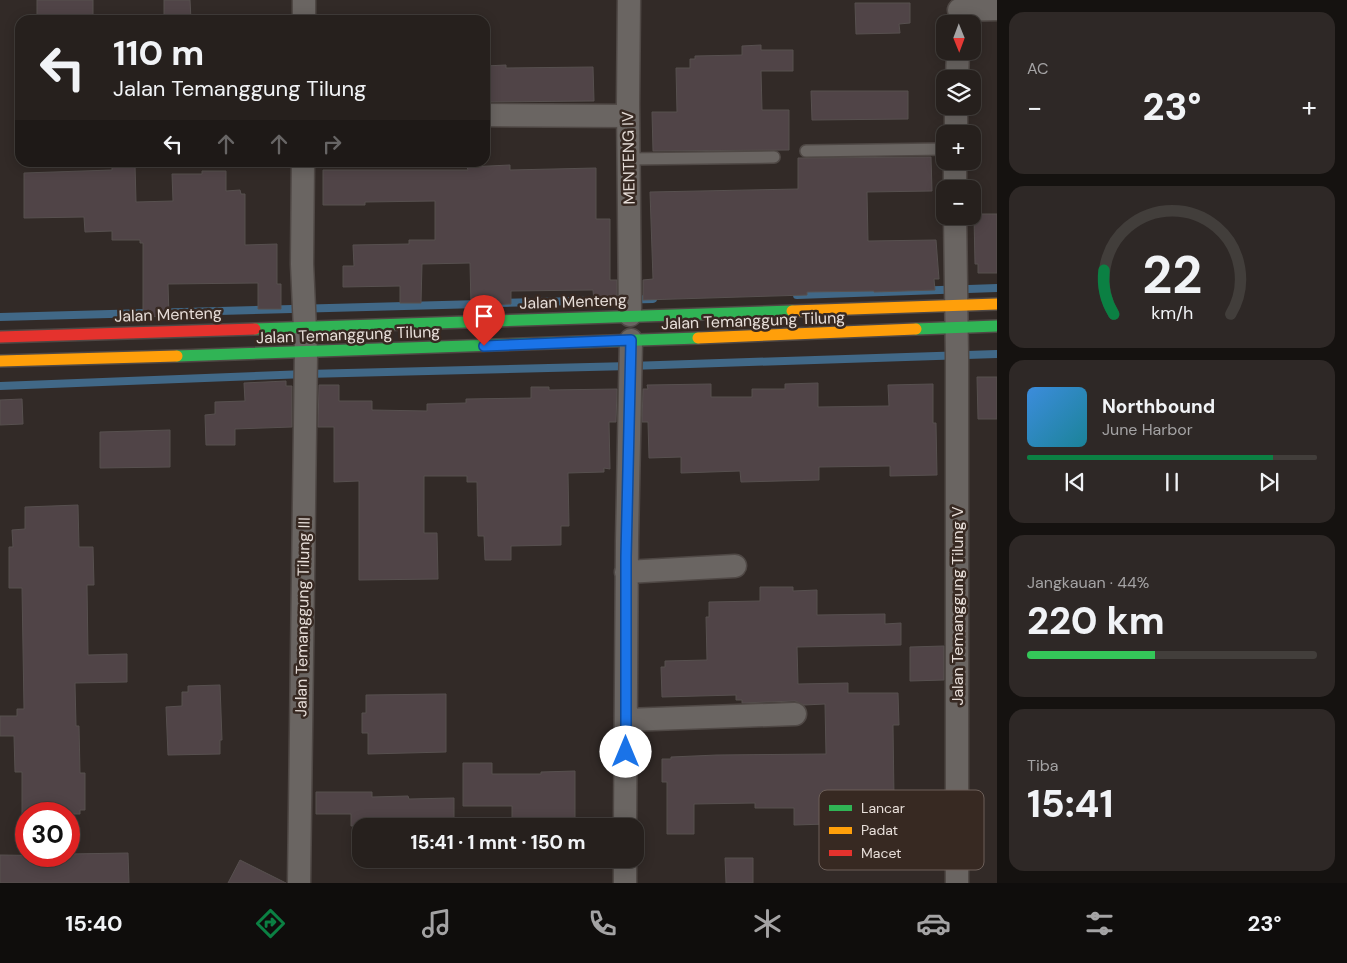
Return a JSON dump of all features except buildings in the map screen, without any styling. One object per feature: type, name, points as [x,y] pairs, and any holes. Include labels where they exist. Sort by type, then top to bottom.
[{"type":"street","points":[[304,0],[304,15]]},
{"type":"street","name":"MENTENG IV","points":[[629,0],[628,159],[630,315]]},
{"type":"street","points":[[959,11],[997,8]]},
{"type":"street","points":[[490,115],[628,116]]},
{"type":"street","name":"Jalan Temanggung Tilung III","points":[[300,883],[306,352],[302,264],[303,167]]},
{"type":"street","name":"Jalan Temanggung Tilung V","points":[[956,225],[957,790]]},
{"type":"street","name":"Jalan Menteng","points":[[0,336],[997,304]]},
{"type":"street","name":"Jalan Temanggung Tilung","points":[[0,361],[306,352],[997,326]]},
{"type":"street","points":[[625,818],[626,572],[631,340]]},
{"type":"street","points":[[626,572],[735,566]]},
{"type":"street","points":[[626,720],[795,714]]},
{"type":"street","points":[[625,868],[625,883]]},
{"type":"street","name":"Jalan Temanggung Tilung V","points":[[957,870],[957,883]]},
{"type":"lane","points":[[806,151],[936,149]]},
{"type":"lane","points":[[628,159],[774,157]]},
{"type":"waterway","points":[[797,295],[997,288]]},
{"type":"waterway","points":[[502,303],[653,299]]},
{"type":"waterway","points":[[0,317],[480,304]]},
{"type":"waterway","points":[[0,386],[306,374],[997,354]]},
{"type":"traffic: fast","points":[[255,329],[792,311]]},
{"type":"traffic: fast","points":[[916,329],[997,326]]},
{"type":"traffic: fast","points":[[177,356],[698,338]]},
{"type":"traffic: slow","points":[[792,311],[997,304]]},
{"type":"traffic: slow","points":[[698,338],[916,329]]},
{"type":"traffic: slow","points":[[0,361],[177,356]]},
{"type":"traffic: jam","points":[[0,337],[255,329]]},
{"type":"route","points":[[484,346],[631,340],[626,557],[626,752]]}]
